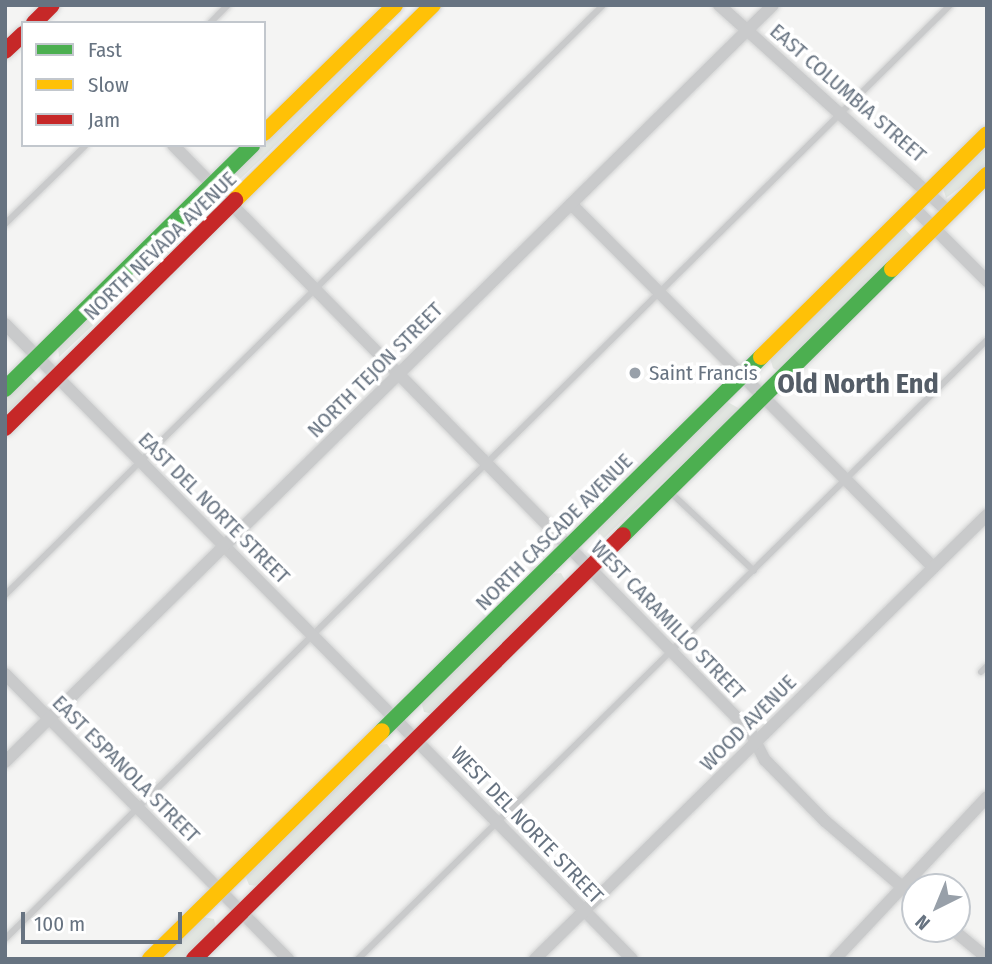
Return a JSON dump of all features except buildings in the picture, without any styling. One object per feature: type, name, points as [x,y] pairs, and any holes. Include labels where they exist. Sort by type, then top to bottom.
[{"type":"main road","name":"NORTH NEVADA AVENUE","points":[[5,428],[433,5]]},
{"type":"main road","points":[[266,132],[391,9]]},
{"type":"main road","points":[[5,51],[21,36]]},
{"type":"main road","name":"NORTH CASCADE AVENUE","points":[[150,959],[987,134]]},
{"type":"main road","name":"NORTH NEVADA AVENUE","points":[[5,389],[250,147]]},
{"type":"main road","points":[[194,959],[987,175]]},
{"type":"street","name":"EAST COLUMBIA STREET","points":[[719,5],[929,190],[949,212]]},
{"type":"street","name":"NORTH TEJON STREET","points":[[5,762],[773,5]]},
{"type":"street","points":[[391,9],[407,32]]},
{"type":"street","name":"WEST CARAMILLO STREET","points":[[175,147],[750,731],[755,744],[825,821],[901,886]]},
{"type":"street","points":[[571,204],[744,373],[933,568]]},
{"type":"street","points":[[913,206],[987,281]]},
{"type":"street","name":"EAST DEL NORTE STREET","points":[[5,324],[396,717]]},
{"type":"street","name":"WOOD AVENUE","points":[[536,959],[987,515]]},
{"type":"street","name":"EAST ESPANOLA STREET","points":[[5,674],[288,959]]},
{"type":"street","name":"WEST DEL NORTE STREET","points":[[396,717],[632,959]]},
{"type":"street","points":[[915,873],[987,797]]},
{"type":"street","points":[[835,959],[901,888]]},
{"type":"street","points":[[969,943],[987,958]]},
{"type":"lane","points":[[213,21],[228,5]]},
{"type":"lane","points":[[5,595],[603,5]]},
{"type":"lane","points":[[5,939],[950,5]]},
{"type":"lane","points":[[5,224],[84,147]]},
{"type":"lane","points":[[358,959],[848,480],[987,340]]},
{"type":"lane","points":[[668,490],[754,571]]},
{"type":"lane","points":[[981,672],[987,666]]},
{"type":"shaded area","points":[[382,26],[394,32],[234,185],[233,175],[261,147],[266,147],[266,142]]},
{"type":"shaded area","points":[[987,143],[987,168],[946,198],[943,188]]},
{"type":"shaded area","points":[[205,202],[216,210],[59,357],[58,347]]},
{"type":"shaded area","points":[[903,227],[915,240],[778,371],[773,368],[770,358]]},
{"type":"shaded area","points":[[30,376],[39,385],[5,420],[5,398]]},
{"type":"shaded area","points":[[726,401],[740,409],[600,542],[597,528]]},
{"type":"shaded area","points":[[561,573],[565,580],[434,714],[424,712],[421,701],[551,574]]},
{"type":"shaded area","points":[[387,744],[392,751],[258,886],[249,885],[245,875],[378,745]]},
{"type":"shaded area","points":[[203,917],[214,919],[216,928],[185,959],[161,959]]},
{"type":"traffic: fast","points":[[5,389],[250,147]]},
{"type":"traffic: fast","points":[[623,535],[892,269]]},
{"type":"traffic: fast","points":[[382,731],[761,357]]},
{"type":"traffic: slow","points":[[266,131],[395,5]]},
{"type":"traffic: slow","points":[[235,200],[433,5]]},
{"type":"traffic: slow","points":[[761,357],[987,134]]},
{"type":"traffic: slow","points":[[892,269],[987,175]]},
{"type":"traffic: slow","points":[[150,959],[382,731]]},
{"type":"traffic: jam","points":[[36,21],[52,5]]},
{"type":"traffic: jam","points":[[5,51],[21,36]]},
{"type":"traffic: jam","points":[[5,428],[235,200]]},
{"type":"traffic: jam","points":[[194,959],[623,535]]},
{"type":"place","name":"Saint Francis","points":[[635,373]]},
{"type":"district","name":"Old North End","points":[[858,384]]}]
